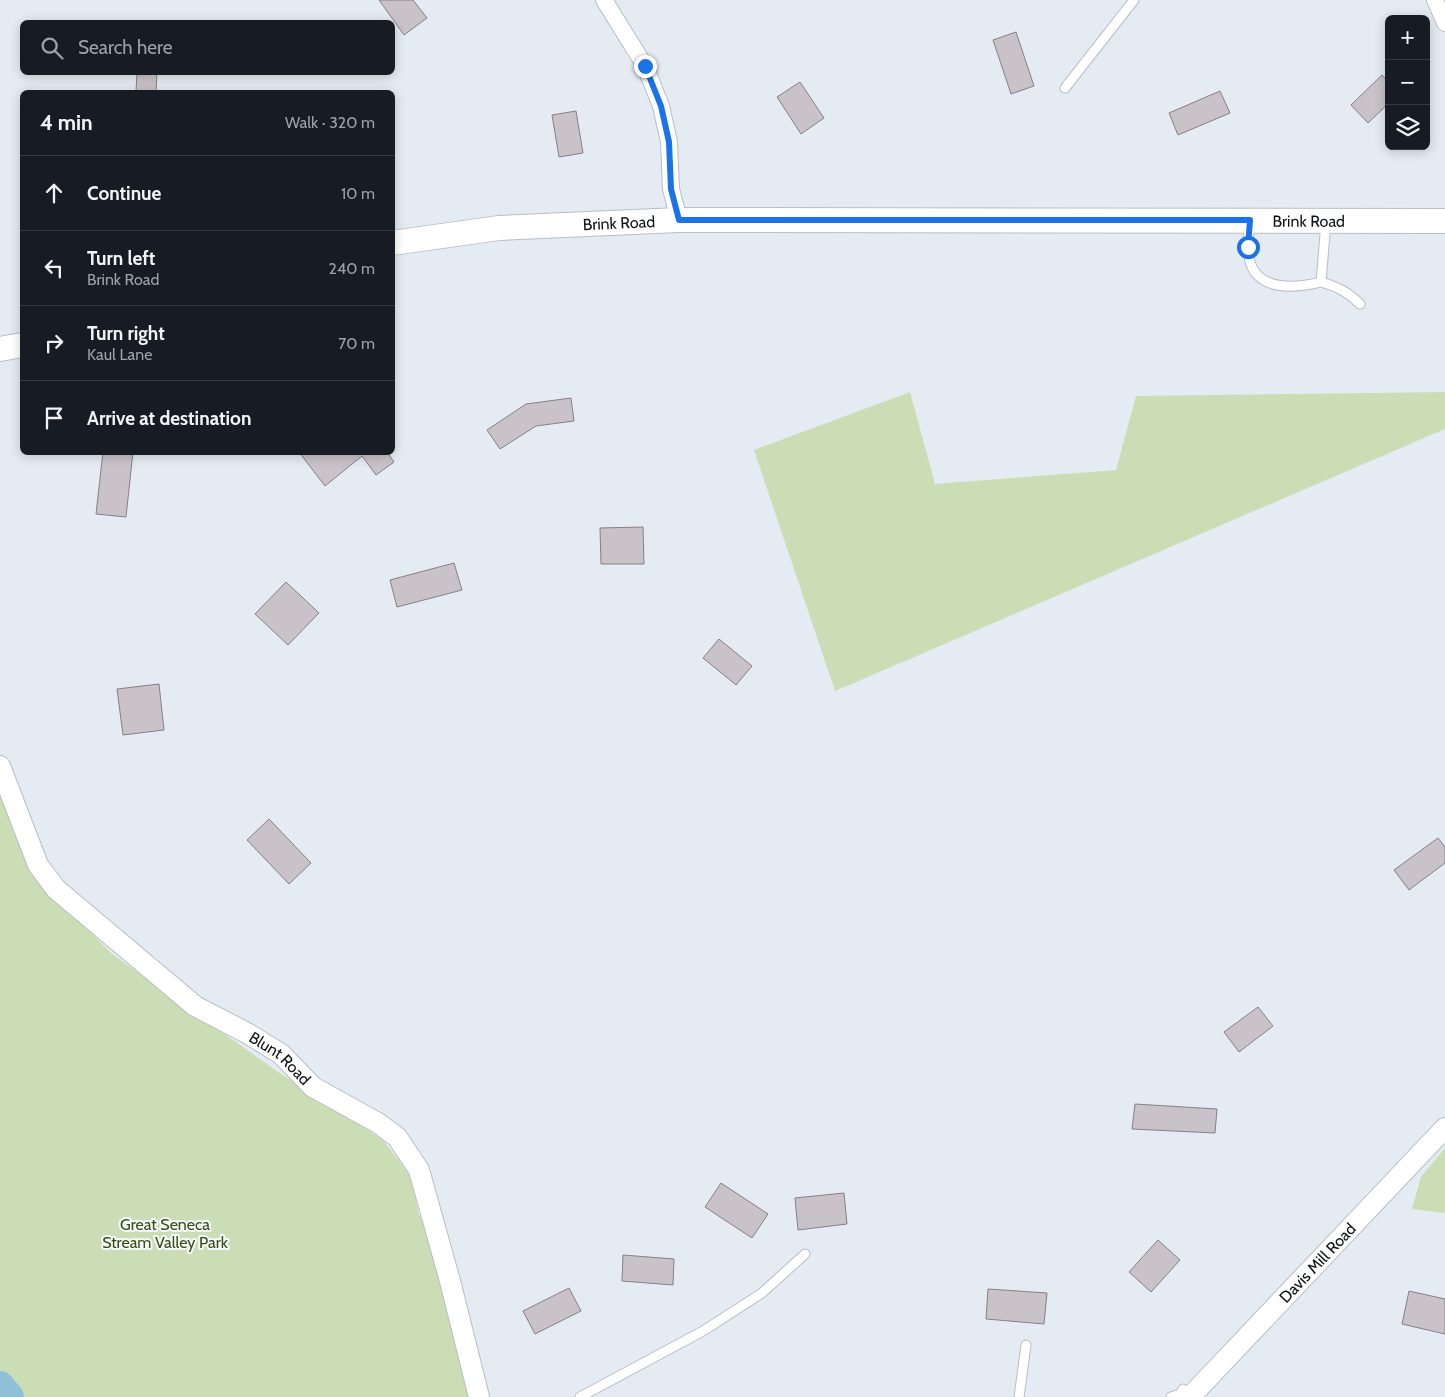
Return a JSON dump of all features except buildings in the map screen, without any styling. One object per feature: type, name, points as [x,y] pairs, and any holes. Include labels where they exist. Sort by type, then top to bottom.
[{"type":"main road","name":"Brink Road","points":[[395,243],[499,228],[679,220],[1445,221]]},
{"type":"main road","points":[[0,349],[20,345]]},
{"type":"street","points":[[604,0],[645,66],[661,106],[669,142],[671,189],[679,220]]},
{"type":"street","points":[[1435,0],[1445,22]]},
{"type":"street","name":"Blunt Road","points":[[0,766],[38,865],[56,888],[195,1006],[247,1033],[281,1054],[312,1088],[378,1123],[398,1138],[419,1170],[450,1281],[479,1397]]},
{"type":"street","name":"Davis Mill Road","points":[[1191,1396],[1445,1128]]},
{"type":"lane","points":[[1065,88],[1134,0]]},
{"type":"lane","points":[[1250,220],[1250,261],[1256,274],[1264,281],[1287,287],[1321,282],[1339,287],[1360,304]]},
{"type":"lane","points":[[1321,282],[1326,220]]},
{"type":"lane","points":[[580,1397],[703,1331],[762,1293],[805,1254]]},
{"type":"lane","points":[[1019,1397],[1026,1345]]},
{"type":"lane","points":[[1171,1397],[1180,1394],[1183,1389],[1191,1396]]},
{"type":"green space","points":[[910,392],[935,484],[1116,470],[1136,396],[1445,392],[1445,429],[835,691],[754,450]]},
{"type":"green space","name":"Great Seneca Stream Valley Park","points":[[0,787],[34,876],[112,954],[278,1072],[383,1140],[411,1177],[419,1215],[428,1221],[473,1397],[0,1397]]},
{"type":"green space","points":[[1445,1148],[1445,1213],[1412,1209],[1421,1177]]},
{"type":"waterway","points":[[0,1385],[10,1397]]},
{"type":"route","points":[[645,66],[661,106],[669,142],[671,189],[679,220],[1250,220],[1248,247]]}]
